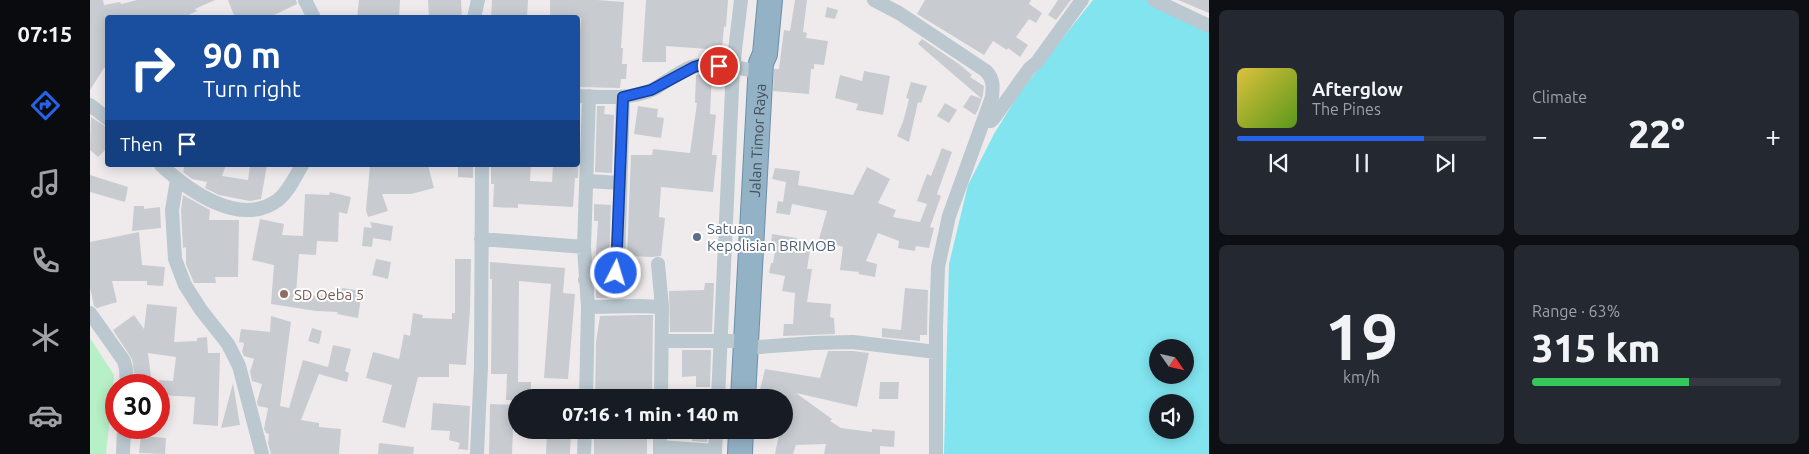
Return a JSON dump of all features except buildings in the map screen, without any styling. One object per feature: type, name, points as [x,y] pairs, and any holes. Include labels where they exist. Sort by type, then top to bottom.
[{"type":"highway","name":"Jalan Timor Raya","points":[[761,0],[756,53],[761,68]]},
{"type":"highway","name":"Jalan Timor Raya","points":[[744,389],[761,68],[765,54],[770,0]]},
{"type":"highway","points":[[740,454],[741,439]]},
{"type":"street","points":[[305,0],[312,15]]},
{"type":"street","points":[[475,15],[478,0]]},
{"type":"street","points":[[718,389],[733,67],[741,0]]},
{"type":"street","points":[[874,0],[899,13],[986,71],[991,77],[993,84],[992,97],[949,216],[938,267],[936,454]]},
{"type":"street","points":[[984,121],[991,121],[1082,0]]},
{"type":"street","points":[[1154,0],[1209,26]]},
{"type":"street","points":[[586,389],[588,307],[584,247],[586,181],[583,96],[623,97],[651,90],[699,65],[761,68]]},
{"type":"street","points":[[585,280],[609,278],[616,273],[623,97]]},
{"type":"street","points":[[90,105],[105,117]]},
{"type":"street","points":[[163,167],[177,180],[203,197],[229,208],[255,210],[268,206],[279,199],[286,192],[301,167]]},
{"type":"street","points":[[477,454],[481,366],[482,167]]},
{"type":"street","points":[[177,180],[172,210],[175,259],[185,285],[228,344],[239,366],[262,454]]},
{"type":"street","points":[[586,181],[620,183]]},
{"type":"street","points":[[481,239],[584,247]]},
{"type":"street","points":[[658,264],[662,307],[661,389]]},
{"type":"street","points":[[588,307],[662,307]]},
{"type":"street","points":[[90,313],[124,361],[126,374]]},
{"type":"street","points":[[662,341],[721,342],[746,345],[853,342],[936,352]]},
{"type":"street","points":[[123,454],[124,439]]},
{"type":"street","points":[[584,454],[585,439]]},
{"type":"street","points":[[660,450],[715,453],[716,439]]},
{"type":"green space","points":[[90,338],[113,374],[105,374],[105,439],[108,439],[106,454],[90,454]]},
{"type":"water","points":[[1093,0],[1152,0],[1209,26],[1209,454],[944,454],[949,264],[968,185],[994,134],[1020,92]]},
{"type":"place","name":"Satuan Kepolisian BRIMOB","points":[[697,237]]},
{"type":"place","name":"SD Oeba 5","points":[[284,294]]},
{"type":"route","points":[[616,273],[618,266],[623,97],[651,90],[699,65],[719,66]]}]
